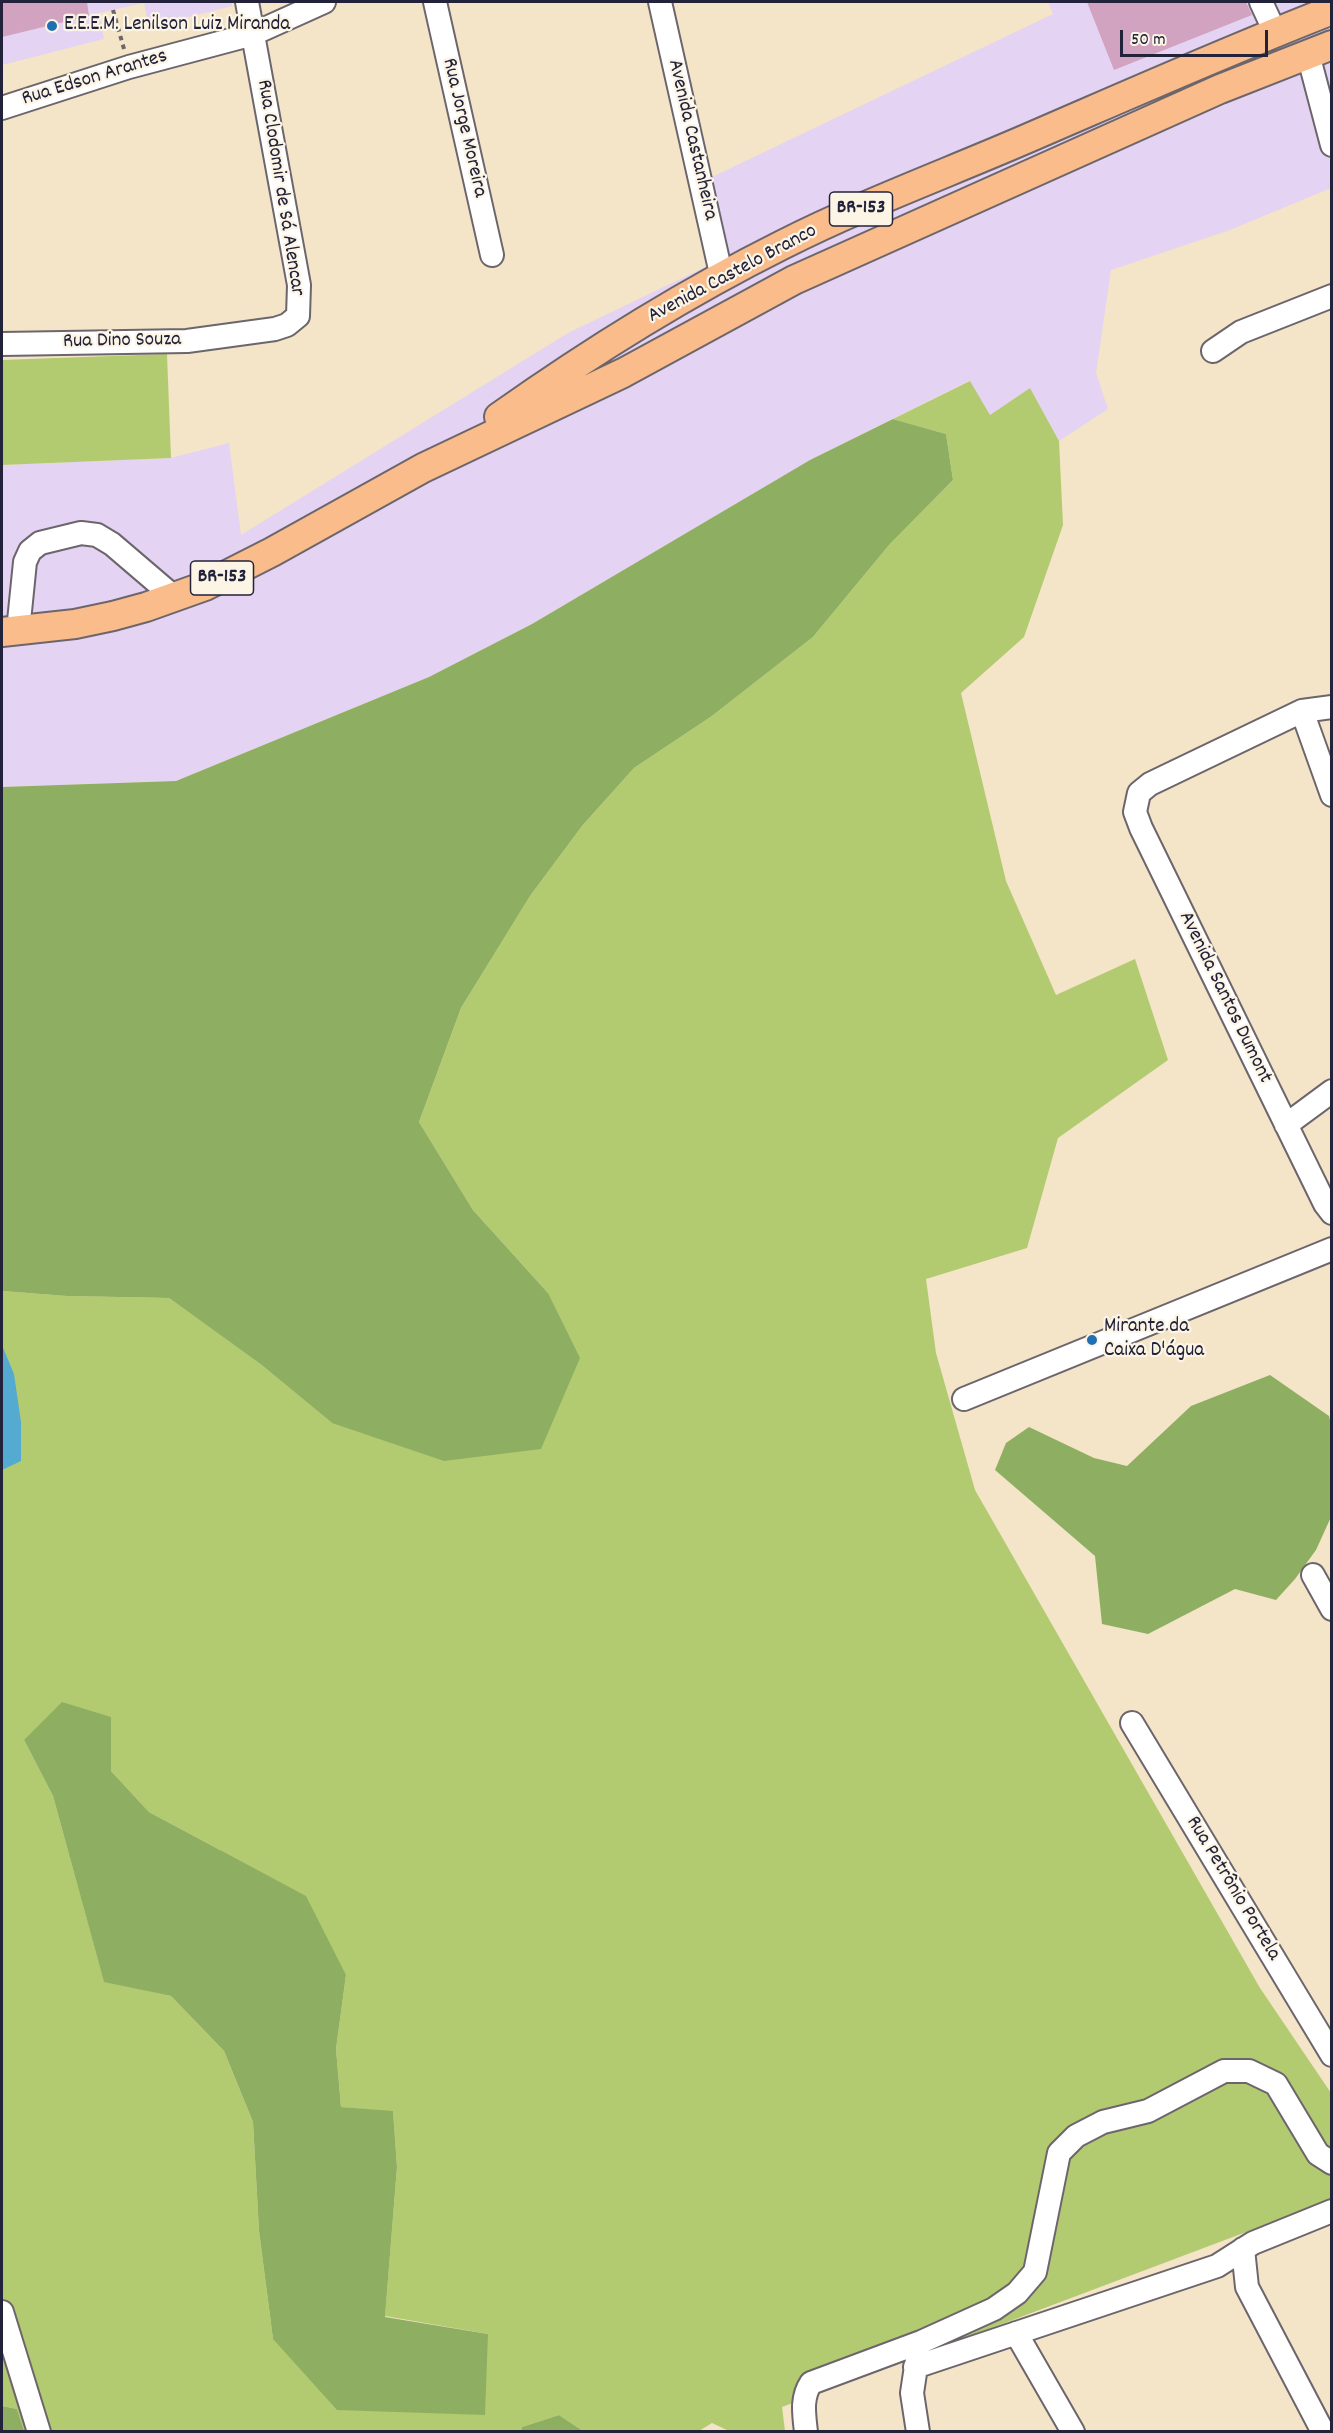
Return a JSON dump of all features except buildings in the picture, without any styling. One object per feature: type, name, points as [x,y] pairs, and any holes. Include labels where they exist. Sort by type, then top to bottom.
[{"type":"main road","name":"Avenida Castelo Branco","points":[[423,468],[587,357],[782,245],[869,205],[1275,32],[1332,10]]},
{"type":"main road","points":[[1275,32],[1308,55]]},
{"type":"main road","name":"Avenida Castelo Branco","points":[[10,632],[113,616],[174,597],[232,573],[423,468],[623,373],[794,280],[1220,89],[1308,55]]},
{"type":"street","name":"Rua Clodomir de Sá Alencar","points":[[243,332],[275,329],[288,325],[298,316],[299,285],[247,2]]},
{"type":"street","name":"Rua Edson Arantes","points":[[2,108],[129,67],[253,34],[324,2]]},
{"type":"street","name":"Rua Jorge Moreira","points":[[435,2],[492,255]]},
{"type":"street","name":"Avenida Castanheira","points":[[660,2],[722,278]]},
{"type":"street","points":[[1261,2],[1275,32]]},
{"type":"street","points":[[1308,55],[1332,145]]},
{"type":"street","points":[[1213,351],[1241,332],[1332,296]]},
{"type":"street","name":"Rua Dino Souza","points":[[2,344],[187,341],[243,332]]},
{"type":"street","points":[[10,632],[25,562],[30,551],[40,543],[81,533],[97,535],[112,544],[174,597]]},
{"type":"street","points":[[1332,707],[1302,711],[1332,795]]},
{"type":"street","name":"Avenida Santos Dumont","points":[[1302,711],[1150,784],[1139,793],[1135,812],[1286,1125],[1325,1204],[1332,1213]]},
{"type":"street","points":[[1286,1125],[1332,1091]]},
{"type":"street","points":[[964,1399],[1332,1249]]},
{"type":"street","points":[[1313,1575],[1332,1609]]},
{"type":"street","name":"Rua Petrônio Portela","points":[[1132,1723],[1332,2055]]},
{"type":"street","points":[[806,2432],[805,2392],[811,2383],[921,2342],[994,2309],[1017,2293],[1035,2272],[1059,2153],[1076,2136],[1103,2122],[1149,2111],[1224,2072],[1249,2071],[1276,2085],[1318,2154],[1332,2163]]},
{"type":"street","points":[[915,2367],[1217,2266],[1253,2243],[1332,2211]]},
{"type":"street","points":[[1242,2249],[1247,2287],[1323,2432]]},
{"type":"street","points":[[2,2312],[39,2432]]},
{"type":"street","points":[[1016,2333],[1073,2432]]},
{"type":"street","points":[[918,2432],[912,2393],[921,2342]]},
{"type":"path","points":[[113,10],[129,67]]},
{"type":"shaded area","name":"E.E.E.M. Lenilson Luiz Miranda","points":[[2,2],[231,2],[232,6],[149,27],[144,3],[99,13],[104,39],[2,65]]},
{"type":"shaded area","points":[[1048,2],[1331,2],[1331,188],[1230,230],[1111,270],[1096,373],[1108,409],[1059,441],[1030,388],[990,415],[969,381],[810,460],[532,624],[429,677],[176,781],[2,787],[2,465],[171,458],[229,443],[241,535],[568,333],[728,256],[710,178],[1053,14]]},
{"type":"green space","points":[[167,354],[171,458],[2,465],[2,360]]},
{"type":"green space","points":[[970,381],[990,415],[1030,388],[1059,441],[1063,525],[1024,637],[961,693],[1006,881],[1056,995],[1135,959],[1168,1060],[1058,1138],[1027,1248],[926,1279],[936,1353],[975,1490],[1260,1988],[1331,2093],[1331,2200],[782,2407],[785,2431],[729,2431],[712,2423],[699,2431],[583,2431],[559,2415],[522,2427],[521,2432],[24,2432],[17,2409],[2,2406],[2,1291],[68,1296],[169,1298],[263,1365],[332,1423],[548,1293],[473,1210],[419,1122],[461,1008],[530,896],[582,826],[634,768],[712,716],[813,637],[889,545],[953,480],[946,434],[893,419]],"holes":[[[111,1717],[111,1771],[149,1812],[220,1850],[346,1975],[336,2049],[341,2107],[393,2112],[397,2167],[385,2316],[488,2334],[273,2339],[259,2231],[253,2122],[224,2051],[171,1996],[104,1981],[53,1796],[24,1740]]]},
{"type":"green space","points":[[893,419],[946,434],[953,480],[889,545],[813,637],[712,716],[634,768],[582,826],[530,896],[461,1008],[419,1122],[473,1210],[548,1293],[580,1358],[541,1449],[444,1461],[332,1423],[262,1365],[169,1298],[67,1296],[2,1291],[2,787],[176,781],[429,677],[532,624],[810,460]]},
{"type":"green space","points":[[1270,1375],[1329,1416],[1331,1424],[1331,1517],[1316,1550],[1276,1600],[1235,1589],[1148,1634],[1102,1624],[1095,1556],[995,1470],[1006,1443],[1029,1427],[1094,1458],[1127,1466],[1191,1406]]},
{"type":"green space","points":[[62,1702],[111,1717],[111,1771],[149,1812],[306,1896],[346,1975],[336,2049],[341,2107],[393,2111],[397,2167],[385,2317],[488,2334],[485,2415],[337,2410],[273,2339],[259,2231],[253,2122],[224,2051],[171,1996],[104,1982],[53,1796],[24,1740]]},
{"type":"green space","points":[[2,2406],[17,2409],[24,2431],[2,2431]]},
{"type":"green space","points":[[559,2415],[583,2431],[521,2431],[522,2427]]},
{"type":"water","points":[[2,1345],[14,1374],[21,1422],[21,1461],[2,1470]]},
{"type":"place","name":"E.E.E.M. Lenilson Luiz Miranda","points":[[52,26]]},
{"type":"place","name":"Mirante da Caixa D'água","points":[[1092,1340]]}]
